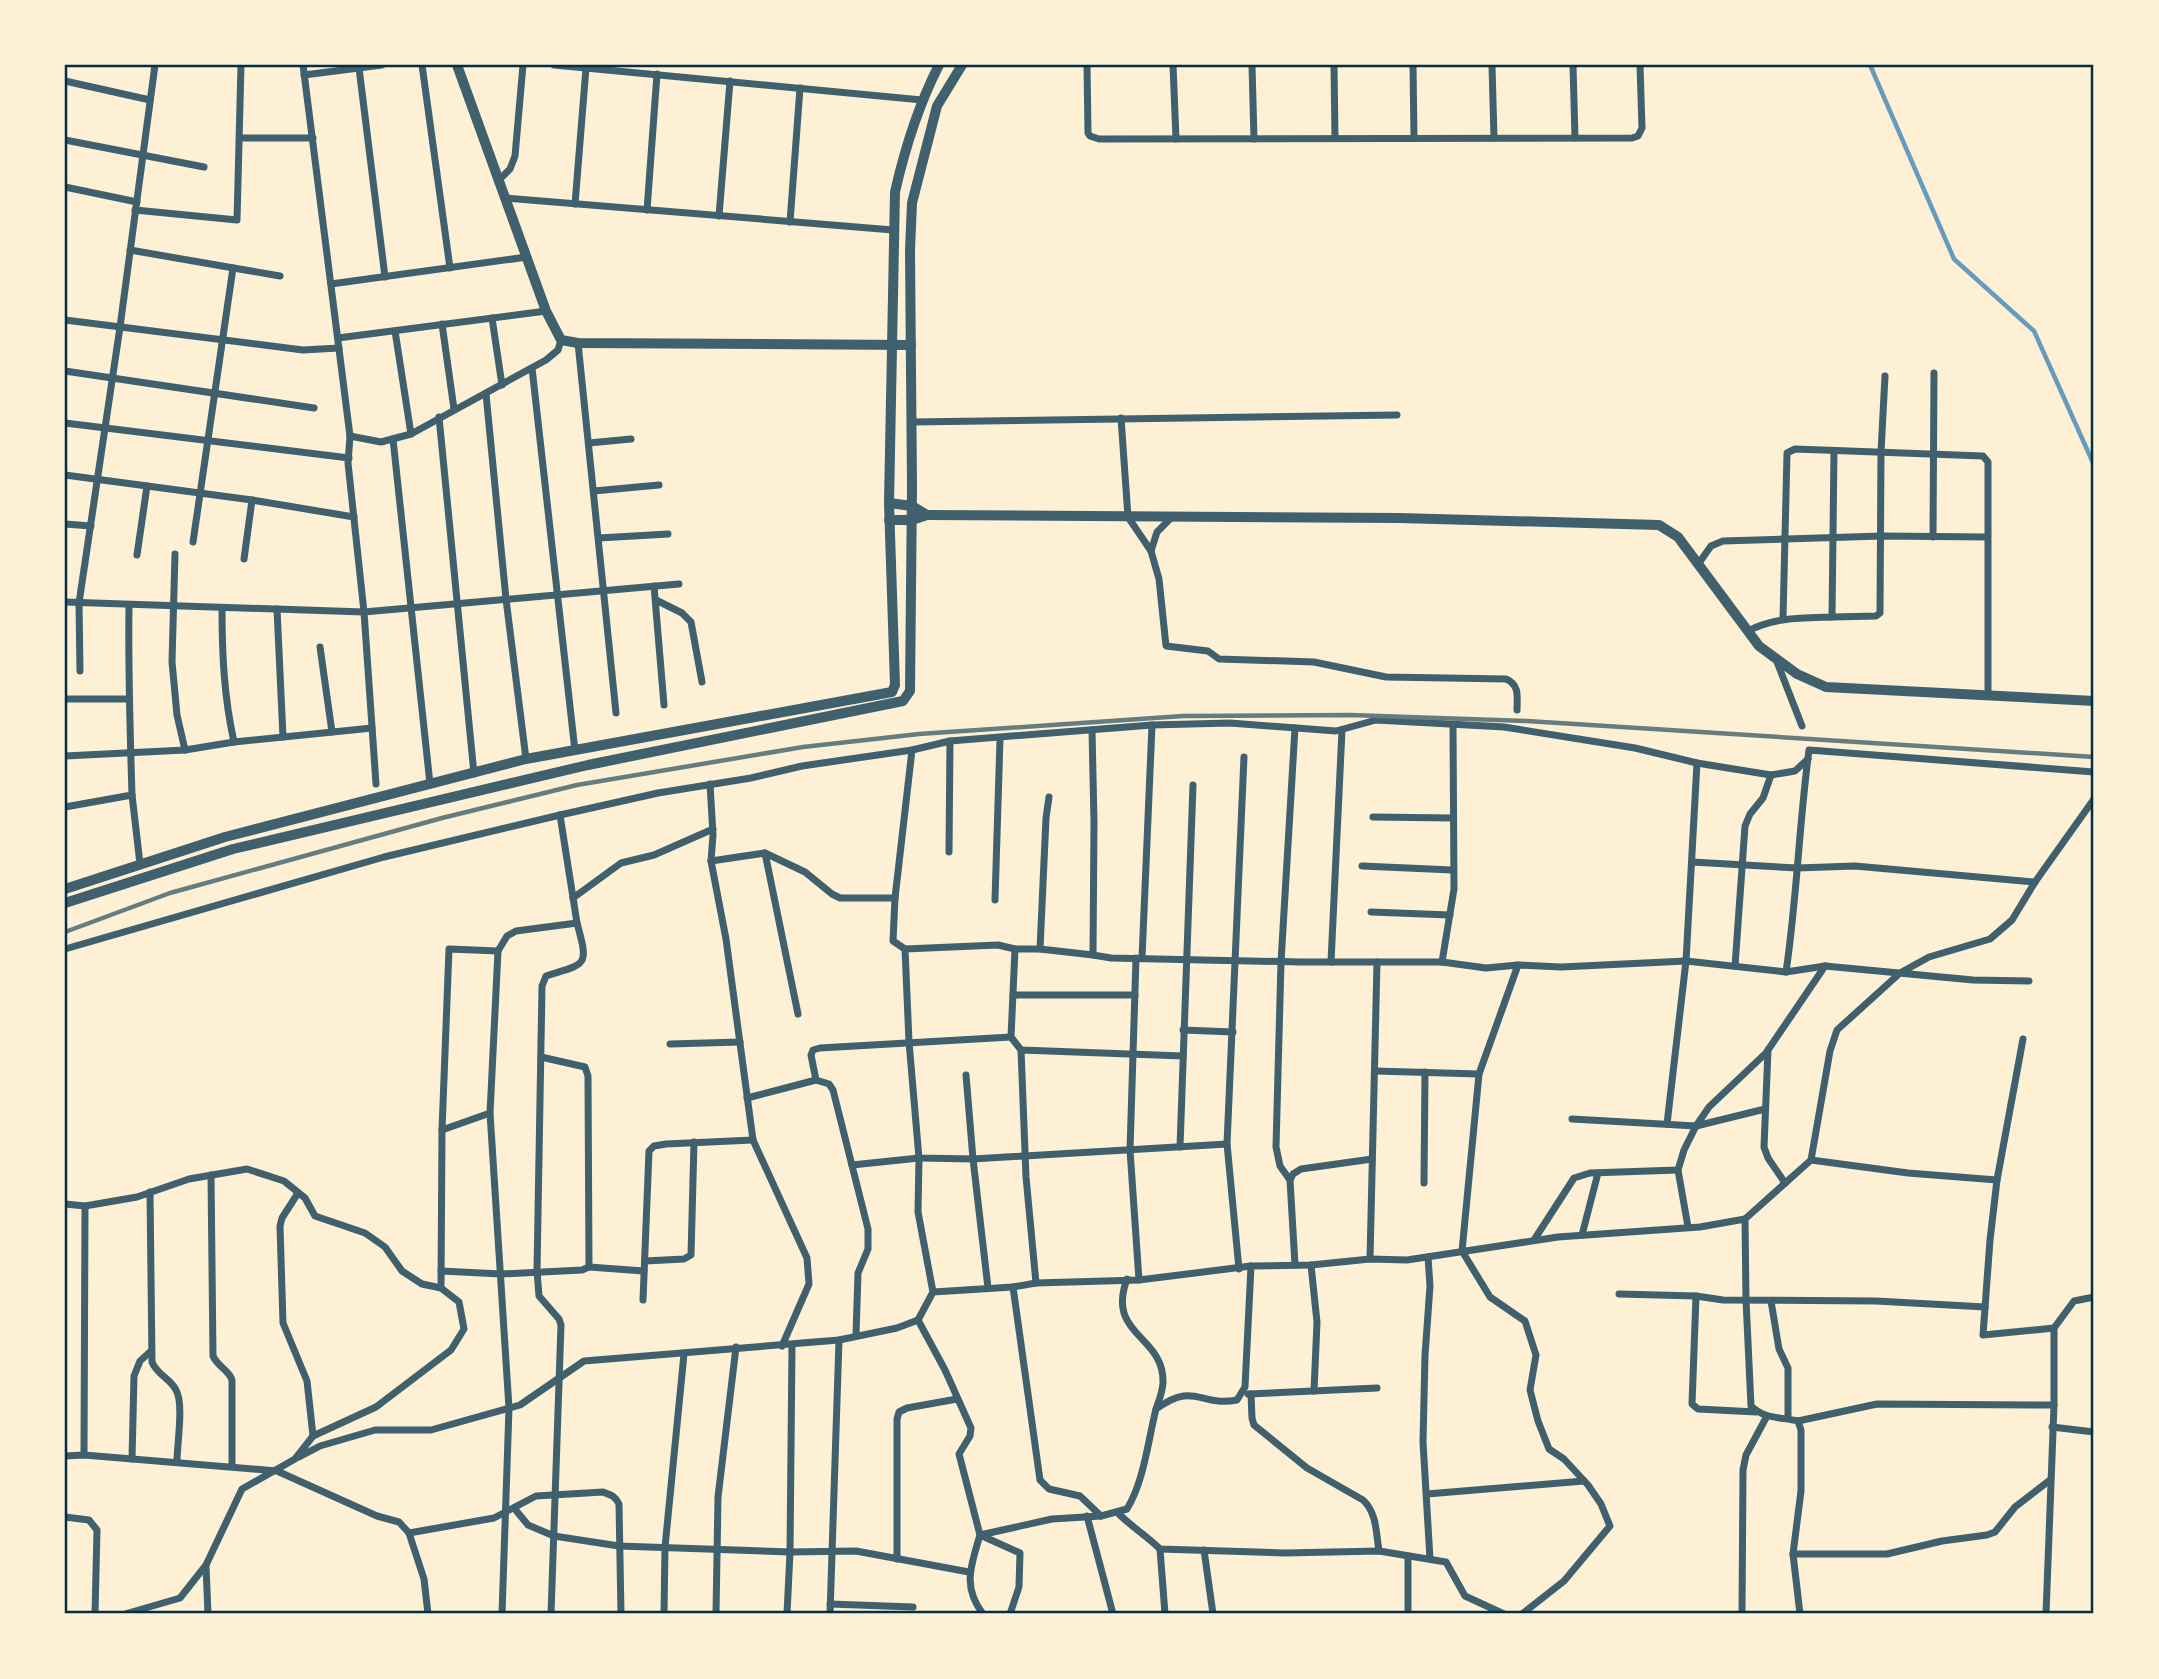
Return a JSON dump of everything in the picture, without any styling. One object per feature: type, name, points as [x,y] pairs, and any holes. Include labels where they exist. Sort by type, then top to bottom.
[{"type":"street","points":[[80,671],[79,603],[155,65]]},
{"type":"street","points":[[65,187],[136,206],[237,220],[241,65]]},
{"type":"street","points":[[303,65],[350,436],[349,458],[364,612],[376,784]]},
{"type":"street","points":[[304,75],[382,65]]},
{"type":"street","points":[[422,65],[450,268]]},
{"type":"street","points":[[350,436],[373,441],[411,434],[532,368],[558,350],[561,340],[546,311],[457,65]]},
{"type":"street","points":[[499,180],[510,169],[515,156],[523,65]]},
{"type":"street","points":[[554,65],[634,69],[657,74],[922,100]]},
{"type":"street","points":[[903,701],[895,685],[889,520],[895,192],[911,131],[939,65]]},
{"type":"street","points":[[65,903],[233,849],[588,765],[903,701],[910,691],[912,203],[937,106],[961,65]]},
{"type":"street","points":[[1087,65],[1090,136],[1098,139],[1632,138],[1641,133],[1640,65]]},
{"type":"street","points":[[1172,65],[1176,139]]},
{"type":"street","points":[[1252,65],[1254,139]]},
{"type":"street","points":[[1334,65],[1335,138]]},
{"type":"street","points":[[1413,65],[1414,138]]},
{"type":"street","points":[[1492,65],[1494,138]]},
{"type":"street","points":[[1573,65],[1575,138]]},
{"type":"street","points":[[359,68],[385,277]]},
{"type":"street","points":[[575,204],[586,68]]},
{"type":"street","points":[[647,210],[657,74]]},
{"type":"street","points":[[65,81],[150,100]]},
{"type":"street","points":[[719,216],[730,81]]},
{"type":"street","points":[[790,222],[800,88]]},
{"type":"street","points":[[911,131],[928,137]]},
{"type":"street","points":[[240,138],[313,138]]},
{"type":"street","points":[[65,140],[204,167]]},
{"type":"street","points":[[505,198],[893,230]]},
{"type":"street","points":[[130,250],[280,276]]},
{"type":"street","points":[[331,284],[527,257]]},
{"type":"street","points":[[193,542],[233,268]]},
{"type":"street","points":[[338,338],[546,311]]},
{"type":"street","points":[[492,318],[502,386]]},
{"type":"street","points":[[65,320],[303,350],[340,348]]},
{"type":"street","points":[[442,324],[454,409]]},
{"type":"street","points":[[395,331],[411,434]]},
{"type":"street","points":[[561,340],[578,343],[911,345]]},
{"type":"street","points":[[578,343],[616,713]]},
{"type":"street","points":[[532,368],[575,751]]},
{"type":"street","points":[[65,371],[314,408]]},
{"type":"street","points":[[1933,537],[1934,373]]},
{"type":"street","points":[[1748,631],[1766,622],[1783,619],[1876,616],[1880,613],[1881,452],[1885,376]]},
{"type":"street","points":[[486,394],[506,599],[526,759]]},
{"type":"street","points":[[912,422],[1397,415]]},
{"type":"street","points":[[439,417],[474,774]]},
{"type":"street","points":[[1121,418],[1128,517],[1151,551],[1159,579],[1166,646],[1208,651],[1219,659],[1314,662],[1385,677],[1506,679],[1513,682],[1518,691],[1517,710]]},
{"type":"street","points":[[65,423],[349,458]]},
{"type":"street","points":[[393,439],[430,784]]},
{"type":"street","points":[[589,443],[631,439]]},
{"type":"street","points":[[1783,619],[1787,453],[1795,449],[1983,456],[1987,459],[1988,696]]},
{"type":"street","points":[[1832,617],[1834,451]]},
{"type":"street","points":[[65,475],[252,500],[354,517]]},
{"type":"street","points":[[594,491],[659,485]]},
{"type":"street","points":[[136,555],[146,486]]},
{"type":"street","points":[[244,559],[252,500]]},
{"type":"street","points":[[889,503],[912,506],[927,515]]},
{"type":"street","points":[[889,520],[912,520],[927,515],[1413,519],[1659,525],[1678,537],[1759,646],[1797,674],[1826,687],[2094,701]]},
{"type":"street","points":[[1151,551],[1157,532],[1172,517]]},
{"type":"street","points":[[65,524],[90,526]]},
{"type":"street","points":[[599,538],[668,534]]},
{"type":"street","points":[[1699,563],[1716,542],[1882,536],[1987,537]]},
{"type":"street","points":[[175,554],[172,662],[177,715],[185,750]]},
{"type":"street","points":[[65,602],[364,612],[679,584]]},
{"type":"street","points":[[654,586],[664,705]]},
{"type":"street","points":[[656,600],[689,618],[702,682]]},
{"type":"street","points":[[129,606],[132,795],[140,864]]},
{"type":"street","points":[[222,608],[221,664],[234,742]]},
{"type":"street","points":[[277,609],[283,737]]},
{"type":"street","points":[[320,647],[332,732]]},
{"type":"street","points":[[1776,659],[1802,726]]},
{"type":"street","points":[[65,889],[225,837],[526,759],[888,694],[895,685]]},
{"type":"street","points":[[65,699],[129,699]]},
{"type":"street","points":[[65,949],[384,858],[560,815],[658,793],[803,766],[912,750],[950,741],[1152,725],[1230,723],[1342,730],[1376,720],[1453,726],[1517,726],[1771,775],[1795,771],[1808,759]]},
{"type":"street","points":[[1139,1280],[1130,1150],[1135,995],[1152,725]]},
{"type":"street","points":[[1442,962],[1454,889],[1453,726]]},
{"type":"street","points":[[65,756],[185,750],[234,742],[372,728]]},
{"type":"street","points":[[1290,1180],[1280,1166],[1276,1147],[1281,962],[1295,728]]},
{"type":"street","points":[[1092,730],[1093,955]]},
{"type":"street","points":[[1331,962],[1342,730]]},
{"type":"street","points":[[995,900],[1000,738]]},
{"type":"street","points":[[949,852],[950,741]]},
{"type":"street","points":[[912,750],[895,898],[893,941],[905,949],[998,945],[1015,949],[1139,958],[1281,962],[1442,962],[1486,968],[1686,961],[1786,972],[1825,967],[1973,980],[2029,981]]},
{"type":"street","points":[[1786,972],[1794,916],[1809,750],[2094,772]]},
{"type":"street","points":[[1239,1269],[1227,1144],[1244,757]]},
{"type":"street","points":[[1667,1124],[1686,961],[1697,762]]},
{"type":"street","points":[[1735,966],[1745,826],[1750,814],[1763,798],[1771,775]]},
{"type":"street","points":[[710,784],[713,830],[711,862],[726,939],[753,1140],[807,1258],[810,1273],[809,1284],[782,1346]]},
{"type":"street","points":[[1180,1147],[1193,785]]},
{"type":"street","points":[[65,807],[132,795]]},
{"type":"street","points":[[1040,949],[1049,797]]},
{"type":"street","points":[[933,1292],[1036,1283],[1139,1280],[1251,1266],[1311,1265],[1370,1259],[1407,1260],[1534,1240],[1688,1227],[1745,1219],[1811,1160],[1830,1051],[1837,1030],[1900,973],[1929,957],[1990,939],[2012,920],[2035,882],[2094,799]]},
{"type":"street","points":[[551,1614],[561,1325],[539,1296],[537,1271],[542,986],[546,976],[578,966],[584,959],[585,952],[577,923],[560,815]]},
{"type":"street","points":[[1373,817],[1452,818]]},
{"type":"street","points":[[573,898],[621,863],[654,855],[713,830]]},
{"type":"street","points":[[711,862],[765,853],[805,872],[841,898],[895,898]]},
{"type":"street","points":[[765,853],[798,1014]]},
{"type":"street","points":[[1692,862],[1797,868],[1855,866],[2035,882]]},
{"type":"street","points":[[1362,866],[1452,870]]},
{"type":"street","points":[[1371,912],[1450,915]]},
{"type":"street","points":[[502,1614],[509,1408],[490,1113],[498,951],[507,936],[516,932],[577,923]]},
{"type":"street","points":[[441,1288],[442,1130],[449,949],[498,951]]},
{"type":"street","points":[[125,1614],[180,1598],[206,1565],[242,1489],[320,1446],[375,1430],[431,1430],[520,1405],[584,1361],[839,1340],[897,1328],[918,1320],[933,1292],[918,1212],[919,1158],[909,1042],[905,949]]},
{"type":"street","points":[[1015,949],[1011,1037],[1021,1050],[1036,1283]]},
{"type":"street","points":[[1370,1259],[1377,962]]},
{"type":"street","points":[[1518,965],[1479,1074],[1462,1251],[1490,1297],[1525,1321],[1536,1355],[1530,1390],[1549,1449],[1564,1459],[1584,1481],[1601,1504],[1610,1526],[1564,1581],[1522,1614]]},
{"type":"street","points":[[1688,1227],[1678,1170],[1696,1126],[1709,1107],[1768,1050],[1825,967]]},
{"type":"street","points":[[1013,995],[1135,995]]},
{"type":"street","points":[[1183,1030],[1233,1032]]},
{"type":"street","points":[[816,1080],[811,1055],[813,1050],[1011,1037]]},
{"type":"street","points":[[2023,1039],[1997,1180],[1983,1335],[2054,1328]]},
{"type":"street","points":[[670,1044],[740,1042]]},
{"type":"street","points":[[1021,1050],[1183,1056]]},
{"type":"street","points":[[1768,1050],[1764,1147],[1784,1183]]},
{"type":"street","points":[[541,1057],[585,1067],[588,1076],[589,1267]]},
{"type":"street","points":[[1375,1070],[1479,1074]]},
{"type":"street","points":[[1423,1183],[1425,1072]]},
{"type":"street","points":[[966,1074],[972,1159],[988,1288]]},
{"type":"street","points":[[747,1098],[816,1080],[829,1084],[833,1090],[868,1229],[868,1241],[859,1273],[856,1335]]},
{"type":"street","points":[[1572,1119],[1696,1126],[1765,1109]]},
{"type":"street","points":[[442,1130],[490,1113]]},
{"type":"street","points":[[643,1300],[649,1151],[654,1146],[666,1144],[753,1140]]},
{"type":"street","points":[[645,1261],[684,1259],[691,1255],[694,1142]]},
{"type":"street","points":[[852,1165],[919,1158],[972,1159],[1227,1144]]},
{"type":"street","points":[[1295,1265],[1290,1180],[1293,1174],[1301,1169],[1372,1159]]},
{"type":"street","points":[[1811,1160],[1908,1173],[1997,1180]]},
{"type":"street","points":[[65,1204],[85,1206],[136,1197],[189,1179],[247,1169],[284,1181],[304,1198],[315,1216],[365,1233],[385,1247],[402,1271],[422,1284],[441,1288],[460,1302],[464,1329],[451,1350],[376,1407],[313,1436],[295,1459]]},
{"type":"street","points":[[1534,1240],[1569,1182],[1581,1175],[1678,1170]]},
{"type":"street","points":[[1582,1235],[1598,1173]]},
{"type":"street","points":[[211,1175],[213,1356],[216,1363],[230,1373],[232,1380],[232,1466]]},
{"type":"street","points":[[150,1192],[153,1289],[151,1351],[155,1371],[170,1382],[179,1396],[177,1461]]},
{"type":"street","points":[[298,1193],[280,1226],[283,1323],[307,1381],[313,1436]]},
{"type":"street","points":[[84,1455],[85,1206]]},
{"type":"street","points":[[1745,1219],[1751,1406],[1757,1412]]},
{"type":"street","points":[[1428,1257],[1430,1286],[1423,1441],[1430,1559]]},
{"type":"street","points":[[1311,1265],[1317,1322],[1314,1391]]},
{"type":"street","points":[[1156,1409],[1173,1397],[1191,1395],[1221,1403],[1237,1400],[1245,1387],[1251,1266]]},
{"type":"street","points":[[441,1271],[501,1274],[582,1270],[589,1267],[644,1271]]},
{"type":"street","points":[[980,1535],[1052,1519],[1101,1516],[1127,1509],[1133,1499],[1162,1390],[1162,1370],[1159,1361],[1123,1316],[1121,1295],[1127,1279]]},
{"type":"street","points":[[1013,1287],[1040,1480],[1049,1489],[1080,1496],[1101,1516]]},
{"type":"street","points":[[1619,1293],[1771,1301],[1876,1301],[1985,1307]]},
{"type":"street","points":[[1696,1296],[1692,1404],[1698,1409],[1757,1412],[1798,1421],[1877,1404],[2054,1405]]},
{"type":"street","points":[[2046,1614],[2054,1405],[2054,1328],[2074,1301],[2094,1297]]},
{"type":"street","points":[[1771,1301],[1779,1349],[1788,1368],[1788,1419]]},
{"type":"street","points":[[918,1320],[945,1370],[971,1428],[970,1436],[959,1454],[980,1535],[969,1572],[971,1592],[983,1614]]},
{"type":"street","points":[[830,1614],[839,1340]]},
{"type":"street","points":[[787,1614],[792,1345]]},
{"type":"street","points":[[716,1614],[718,1497],[736,1347]]},
{"type":"street","points":[[132,1459],[134,1376],[140,1361],[151,1351]]},
{"type":"street","points":[[664,1614],[665,1547],[684,1354]]},
{"type":"street","points":[[1240,1394],[1377,1388]]},
{"type":"street","points":[[1251,1394],[1254,1425],[1307,1468],[1370,1506],[1379,1551]]},
{"type":"street","points":[[897,1559],[899,1412],[907,1408],[957,1399]]},
{"type":"street","points":[[1742,1614],[1742,1470],[1746,1455],[1767,1416]]},
{"type":"street","points":[[1798,1421],[1801,1430],[1801,1491],[1793,1554],[1800,1614]]},
{"type":"street","points":[[2052,1427],[2094,1432]]},
{"type":"street","points":[[65,1456],[177,1461],[277,1471],[377,1516],[399,1522],[409,1533],[424,1579],[428,1614]]},
{"type":"street","points":[[1793,1554],[1887,1554],[1942,1541],[1987,1535],[1995,1532],[2015,1507],[2050,1480]]},
{"type":"street","points":[[1427,1494],[1584,1481]]},
{"type":"street","points":[[409,1533],[494,1518],[506,1514],[530,1498],[603,1492],[616,1498],[619,1504],[621,1614]]},
{"type":"street","points":[[514,1508],[527,1525],[554,1536],[619,1546],[790,1552],[856,1551],[969,1572]]},
{"type":"street","points":[[1117,1511],[1132,1528],[1160,1549],[1285,1553],[1379,1551],[1446,1562],[1465,1596],[1504,1614]]},
{"type":"street","points":[[1087,1516],[1113,1614]]},
{"type":"street","points":[[65,1517],[89,1520],[97,1530],[95,1614]]},
{"type":"street","points":[[980,1535],[1020,1553],[1019,1587],[1010,1614]]},
{"type":"street","points":[[1160,1549],[1165,1614]]},
{"type":"street","points":[[1204,1550],[1213,1614]]},
{"type":"street","points":[[1408,1556],[1408,1614]]},
{"type":"street","points":[[206,1565],[208,1614]]},
{"type":"street","points":[[830,1604],[913,1607]]},
{"type":"waterway","points":[[1870,65],[1954,259],[2034,331],[2094,465]]},
{"type":"railway","points":[[65,932],[170,893],[442,818],[577,785],[803,747],[919,734],[1183,716],[1350,715],[1527,721],[2094,757]]}]
